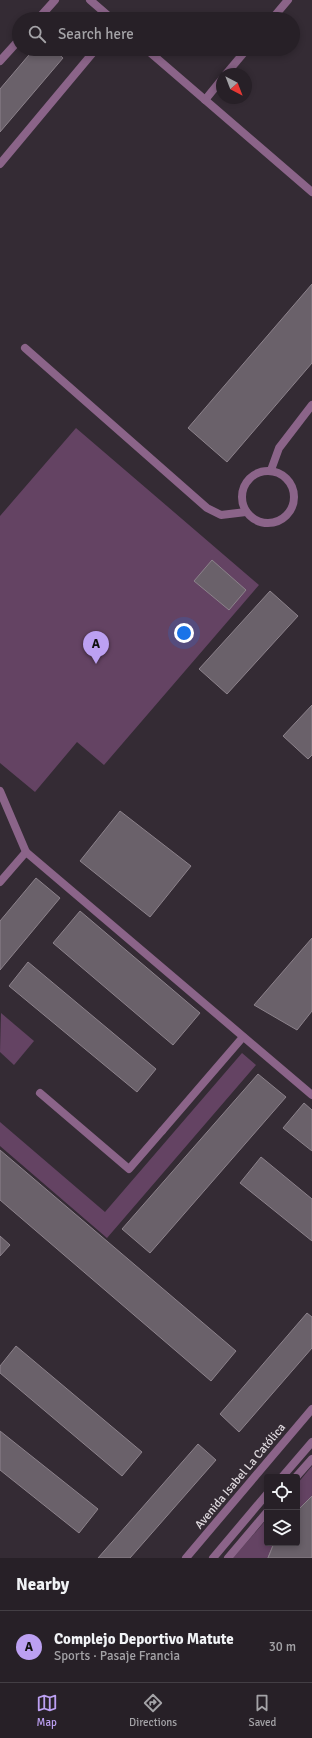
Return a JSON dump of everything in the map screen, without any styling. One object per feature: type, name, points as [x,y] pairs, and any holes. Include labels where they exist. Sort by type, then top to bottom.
[{"type":"street","points":[[44,12],[54,0]]},
{"type":"street","points":[[90,0],[104,12]]},
{"type":"street","points":[[278,12],[288,0]]},
{"type":"street","points":[[0,61],[12,48]]},
{"type":"street","points":[[0,164],[90,56]]},
{"type":"street","points":[[154,56],[312,192]]},
{"type":"street","points":[[231,68],[241,56]]},
{"type":"street","points":[[205,100],[216,86]]},
{"type":"street","points":[[25,348],[207,508],[221,514],[246,512]]},
{"type":"street","points":[[271,470],[279,448],[312,405]]},
{"type":"street","points":[[262,470],[271,470],[280,473],[287,478],[295,493],[291,510],[286,517],[272,523],[257,521],[246,512],[241,496],[243,488],[254,474],[262,470]]},
{"type":"street","points":[[0,791],[26,852],[312,1095]]},
{"type":"street","points":[[0,882],[26,852]]},
{"type":"street","points":[[40,1093],[129,1169],[243,1037]]},
{"type":"street","name":"Avenida Isabel La Católica","points":[[186,1558],[312,1409]]},
{"type":"street","points":[[285,1474],[312,1442]]},
{"type":"street","points":[[299,1474],[312,1459]]},
{"type":"street","points":[[213,1558],[264,1498]]},
{"type":"street","points":[[228,1558],[264,1516]]},
{"type":"shaded area","points":[[76,428],[259,585],[104,765],[77,742],[35,792],[0,763],[0,516]]},
{"type":"shaded area","points":[[1,1013],[34,1041],[14,1065],[0,1052]]},
{"type":"shaded area","points":[[242,1053],[256,1065],[107,1238],[0,1146],[0,1122],[105,1212]]},
{"type":"shaded area","points":[[312,1466],[312,1558],[233,1558],[264,1522],[264,1546],[300,1546],[300,1480]]},
{"type":"building","points":[[28,56],[61,56],[63,58],[0,132],[0,89]]},
{"type":"building","points":[[312,284],[312,363],[227,462],[188,428]]},
{"type":"building","points":[[212,560],[246,590],[229,610],[194,581]]},
{"type":"building","points":[[270,591],[298,616],[227,694],[199,669]]},
{"type":"building","points":[[312,705],[312,755],[308,759],[283,736]]},
{"type":"building","points":[[120,811],[191,866],[150,917],[80,861]]},
{"type":"building","points":[[36,878],[60,898],[0,970],[0,921]]},
{"type":"building","points":[[80,911],[200,1013],[173,1045],[53,943]]},
{"type":"building","points":[[312,938],[312,1011],[297,1030],[254,1005]]},
{"type":"building","points":[[28,962],[156,1069],[137,1092],[9,986]]},
{"type":"building","points":[[258,1074],[286,1097],[150,1253],[122,1229]]},
{"type":"building","points":[[304,1103],[312,1110],[312,1151],[283,1128]]},
{"type":"building","points":[[0,1150],[236,1351],[211,1381],[0,1200]]},
{"type":"building","points":[[261,1157],[312,1199],[312,1241],[240,1183]]},
{"type":"building","points":[[0,1236],[10,1245],[0,1256]]},
{"type":"building","points":[[307,1313],[312,1317],[312,1348],[239,1432],[220,1414]]},
{"type":"building","points":[[16,1346],[142,1452],[122,1476],[0,1373],[0,1366]]},
{"type":"building","points":[[0,1431],[98,1509],[79,1533],[0,1470]]},
{"type":"building","points":[[198,1444],[216,1460],[130,1558],[98,1558]]},
{"type":"building","points":[[312,1496],[312,1558],[268,1558],[273,1546],[300,1546],[300,1508]]},
{"type":"building","points":[[312,1496],[312,1558],[268,1558],[273,1546],[300,1546],[300,1508]]},
{"type":"place","name":"Complejo Deportivo Matute","points":[[96,664]]}]
